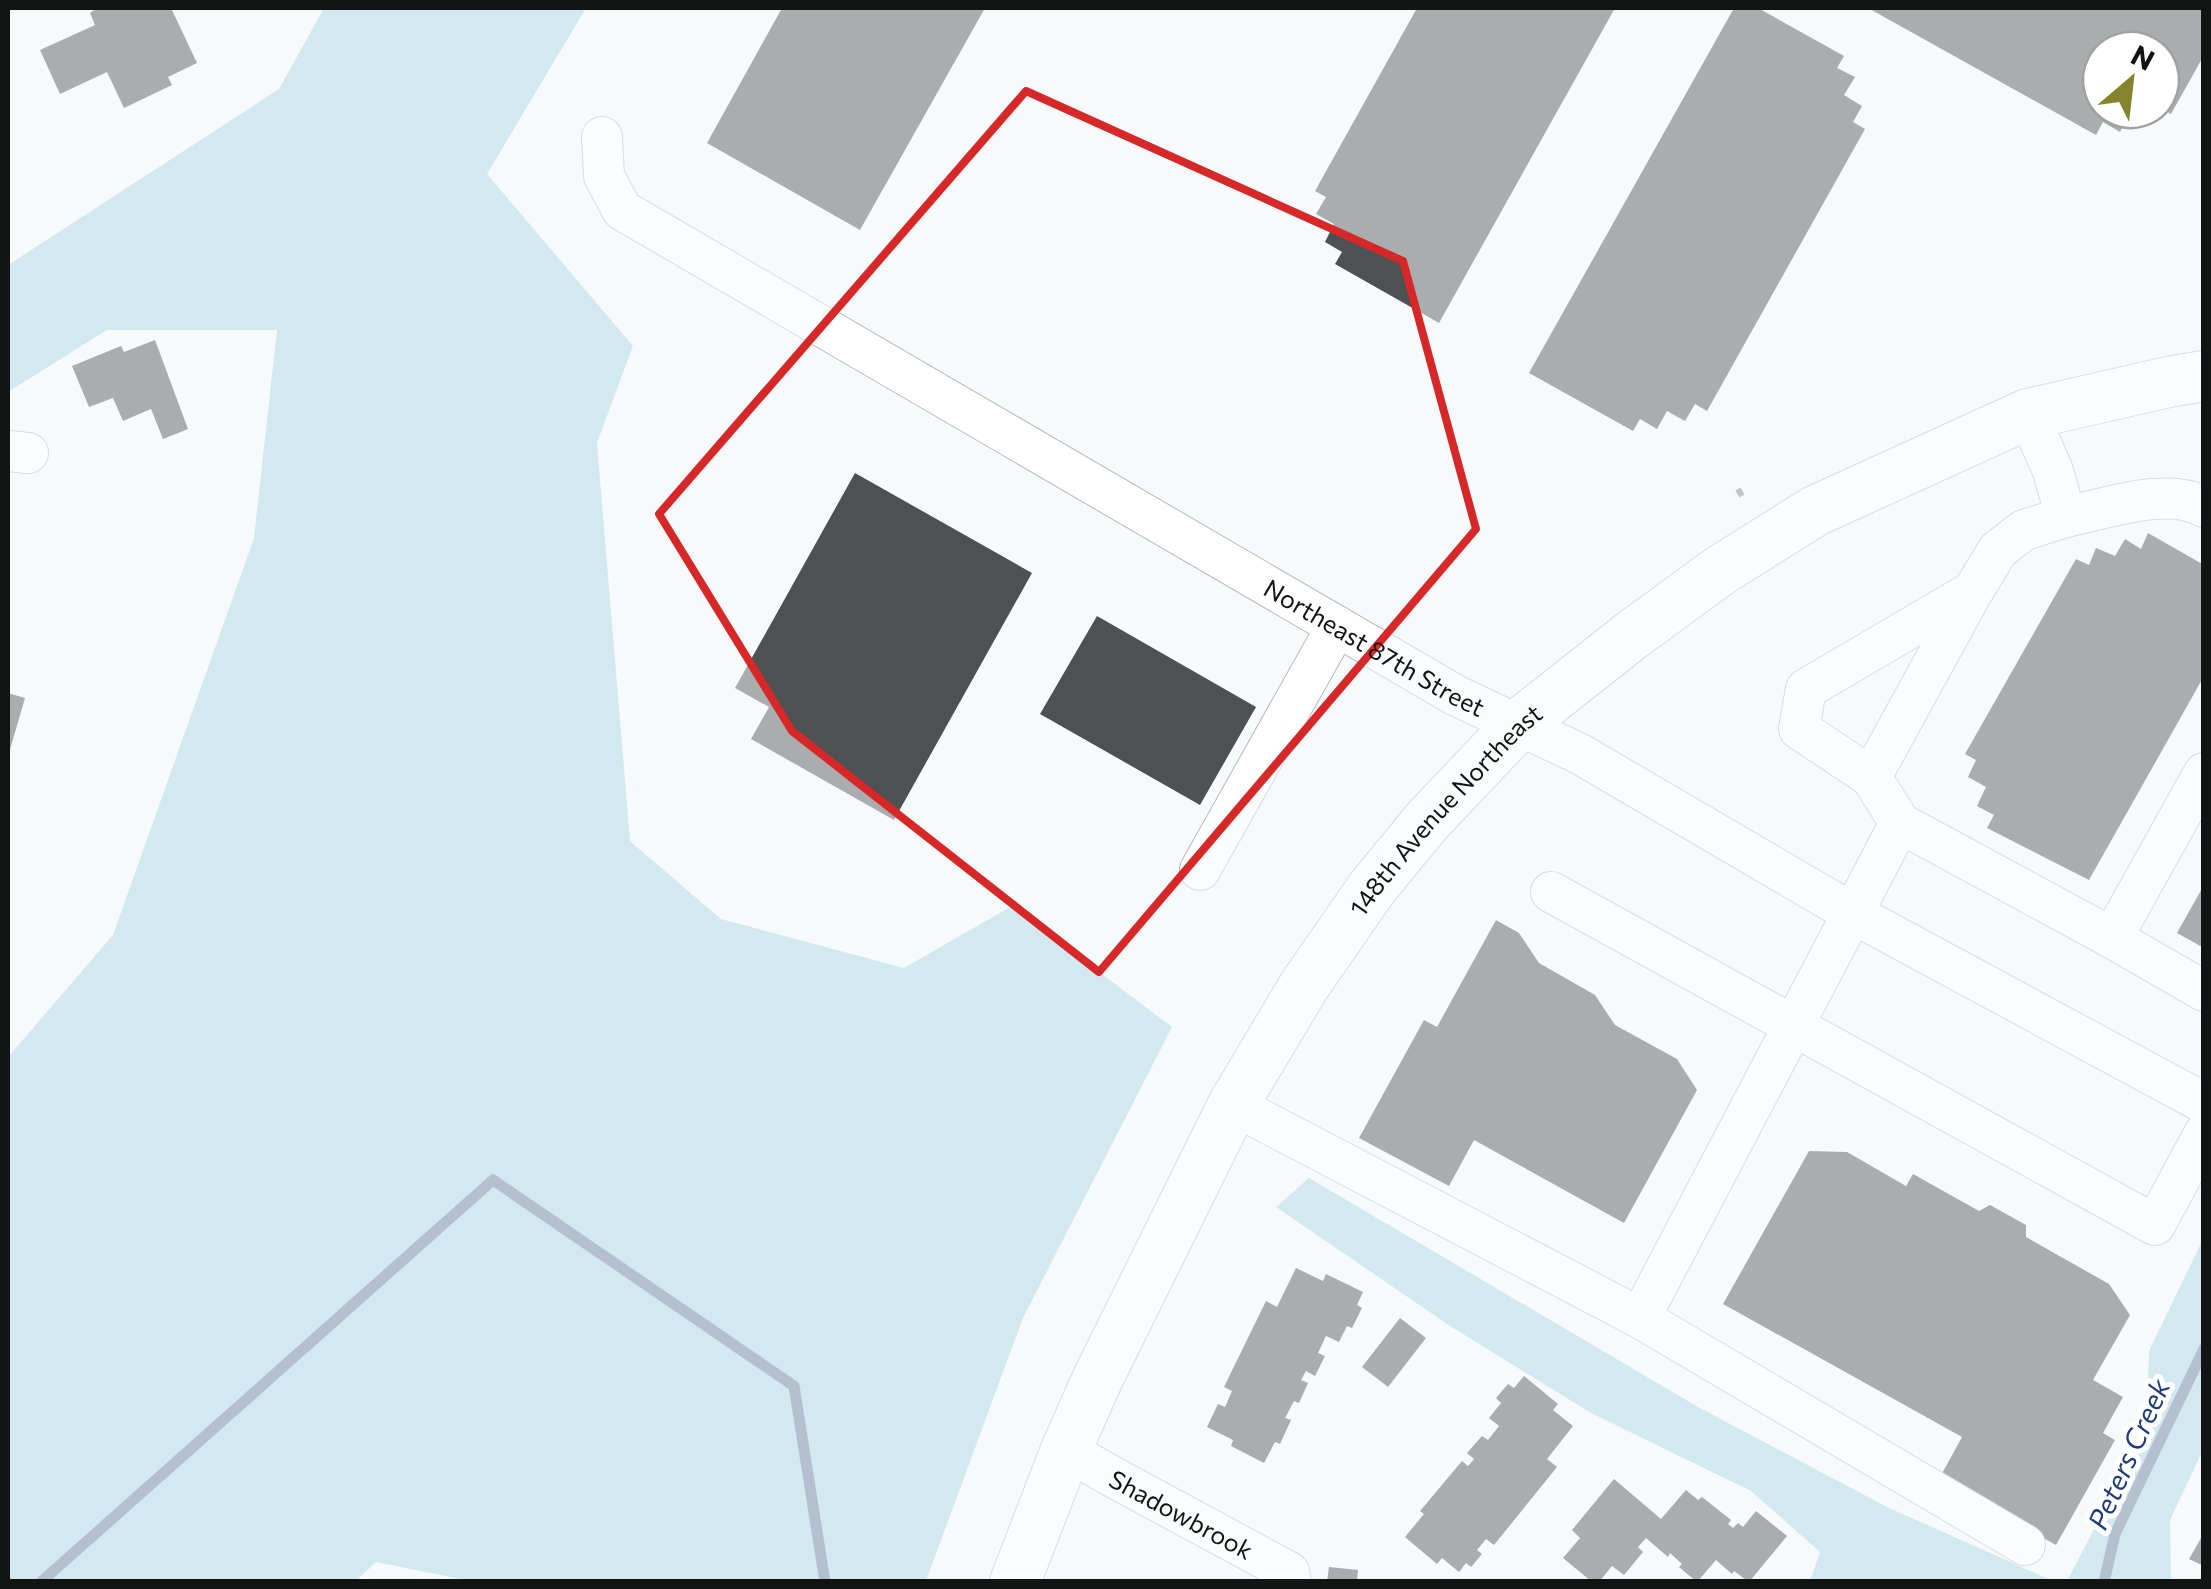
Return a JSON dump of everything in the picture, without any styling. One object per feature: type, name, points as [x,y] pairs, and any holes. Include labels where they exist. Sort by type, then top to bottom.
[{"type":"main road","name":"148th Avenue Northeast","points":[[1015,1582],[1066,1450],[1233,1105],[1304,986],[1372,888],[1427,822],[1518,725],[1721,570],[1815,511],[2028,414],[2204,376]]},
{"type":"street","name":"Northeast 87th Street","points":[[602,137],[604,176],[622,210],[1456,695],[1580,754],[1852,913],[2204,1104]]},
{"type":"street","points":[[2028,414],[2053,471],[2066,517]]},
{"type":"street","points":[[1870,777],[1998,550],[2024,530],[2066,517],[2158,498],[2204,507]]},
{"type":"street","points":[[1972,591],[1806,689],[1800,729],[1870,777],[1900,823],[2204,992]]},
{"type":"street","points":[[1200,870],[1336,626]]},
{"type":"street","points":[[2112,938],[2204,773]]},
{"type":"street","points":[[1640,1318],[1900,823]]},
{"type":"street","points":[[1551,892],[2155,1225],[2204,1134]]},
{"type":"street","points":[[1233,1105],[1640,1318],[2025,1545]]},
{"type":"street","name":"Shadowbrook","points":[[1066,1450],[1290,1572],[1291,1582]]},
{"type":"path","points":[[1738,490],[1743,498]]},
{"type":"highlighted area","points":[[1026,91],[1403,261],[1476,529],[1099,972],[792,731],[659,514]]},
{"type":"shaded area","points":[[324,8],[586,8],[487,174],[633,346],[597,443],[630,841],[721,919],[904,968],[1012,906],[1172,1027],[1023,1318],[926,1581],[475,1582],[376,1562],[356,1581],[8,1581],[8,1057],[113,935],[254,538],[277,330],[107,330],[8,392],[8,265],[279,89]]},
{"type":"shaded area","points":[[1309,1178],[1698,1407],[1887,1507],[2053,1581],[1810,1581],[1820,1552],[1751,1491],[1591,1413],[1450,1326],[1276,1207]]},
{"type":"shaded area","points":[[2203,1239],[2203,1450],[2170,1520],[2171,1581],[2067,1581],[2146,1430],[2149,1351]]},
{"type":"building","points":[[97,8],[171,8],[197,63],[168,77],[172,85],[124,108],[107,72],[60,94],[40,50],[95,25],[90,13]]},
{"type":"building","points":[[782,8],[985,8],[860,230],[707,143]]},
{"type":"building","points":[[1417,8],[1615,8],[1439,323],[1335,264],[1342,252],[1325,242],[1334,224],[1316,214],[1326,197],[1315,191]]},
{"type":"building","points":[[1734,8],[1758,8],[1844,56],[1837,68],[1855,77],[1844,95],[1862,106],[1853,122],[1865,129],[1707,411],[1695,404],[1685,421],[1667,411],[1657,429],[1640,419],[1633,431],[1529,373]]},
{"type":"building","points":[[1868,8],[2204,8],[2204,55],[2181,96],[2181,30],[2081,30],[2081,127]]},
{"type":"building","points":[[155,340],[188,429],[163,439],[151,409],[123,421],[113,398],[89,407],[72,366],[121,346],[124,352]]},
{"type":"building","points":[[855,473],[1032,573],[894,820],[751,739],[769,707],[735,688]]},
{"type":"building","points":[[2148,533],[2204,565],[2204,676],[2089,880],[1987,828],[1994,815],[1977,806],[1986,787],[1968,777],[1976,760],[1965,754],[2076,559],[2089,565],[2096,548],[2115,556],[2125,539],[2141,549]]},
{"type":"building","points":[[1097,616],[1256,707],[1200,805],[1040,714]]},
{"type":"building","points":[[8,693],[25,698],[9,753],[8,753]]},
{"type":"building","points":[[2204,885],[2204,948],[2177,933]]},
{"type":"building","points":[[1496,920],[1519,933],[1539,963],[1595,995],[1615,1025],[1677,1059],[1697,1090],[1624,1223],[1474,1140],[1449,1186],[1359,1138],[1424,1020],[1437,1027]]},
{"type":"building","points":[[1809,1151],[1847,1152],[1906,1186],[1913,1174],[1979,1211],[1990,1205],[2026,1225],[2026,1237],[2109,1284],[2130,1315],[2093,1380],[2123,1397],[2103,1433],[2115,1440],[2056,1545],[1939,1479],[1962,1437],[1723,1304]]},
{"type":"building","points":[[1296,1268],[1323,1281],[1326,1274],[1363,1292],[1357,1305],[1362,1308],[1339,1342],[1326,1336],[1318,1353],[1325,1356],[1315,1376],[1306,1371],[1301,1380],[1308,1383],[1299,1403],[1294,1401],[1285,1418],[1291,1420],[1280,1444],[1275,1442],[1264,1463],[1231,1446],[1233,1440],[1207,1427],[1218,1404],[1225,1407],[1232,1391],[1224,1387],[1266,1301],[1277,1307]]},
{"type":"building","points":[[1400,1318],[1426,1338],[1388,1387],[1362,1367]]},
{"type":"building","points":[[1524,1376],[1558,1404],[1553,1410],[1573,1426],[1547,1459],[1557,1467],[1494,1545],[1486,1539],[1477,1550],[1482,1554],[1471,1567],[1466,1563],[1459,1572],[1442,1558],[1437,1564],[1405,1537],[1424,1514],[1420,1511],[1462,1461],[1468,1466],[1474,1459],[1467,1453],[1482,1436],[1488,1440],[1499,1426],[1489,1418],[1501,1403],[1496,1398],[1508,1384],[1514,1388]]},
{"type":"building","points":[[1614,1479],[1661,1519],[1686,1490],[1698,1500],[1702,1497],[1731,1520],[1728,1524],[1733,1528],[1738,1523],[1743,1527],[1756,1511],[1787,1536],[1749,1582],[1716,1560],[1697,1582],[1670,1553],[1668,1557],[1646,1538],[1638,1547],[1643,1552],[1624,1575],[1612,1566],[1599,1582],[1592,1582],[1563,1558],[1580,1538],[1572,1530]]},
{"type":"building","points":[[2204,1533],[2204,1566],[2189,1559]]},
{"type":"building","points":[[1329,1567],[1358,1570],[1357,1582],[1327,1582]]},
{"type":"waterway","points":[[41,1582],[493,1180],[794,1386],[825,1582]]},
{"type":"waterway","name":"Peters Creek","points":[[2104,1582],[2115,1534],[2204,1349]]}]
